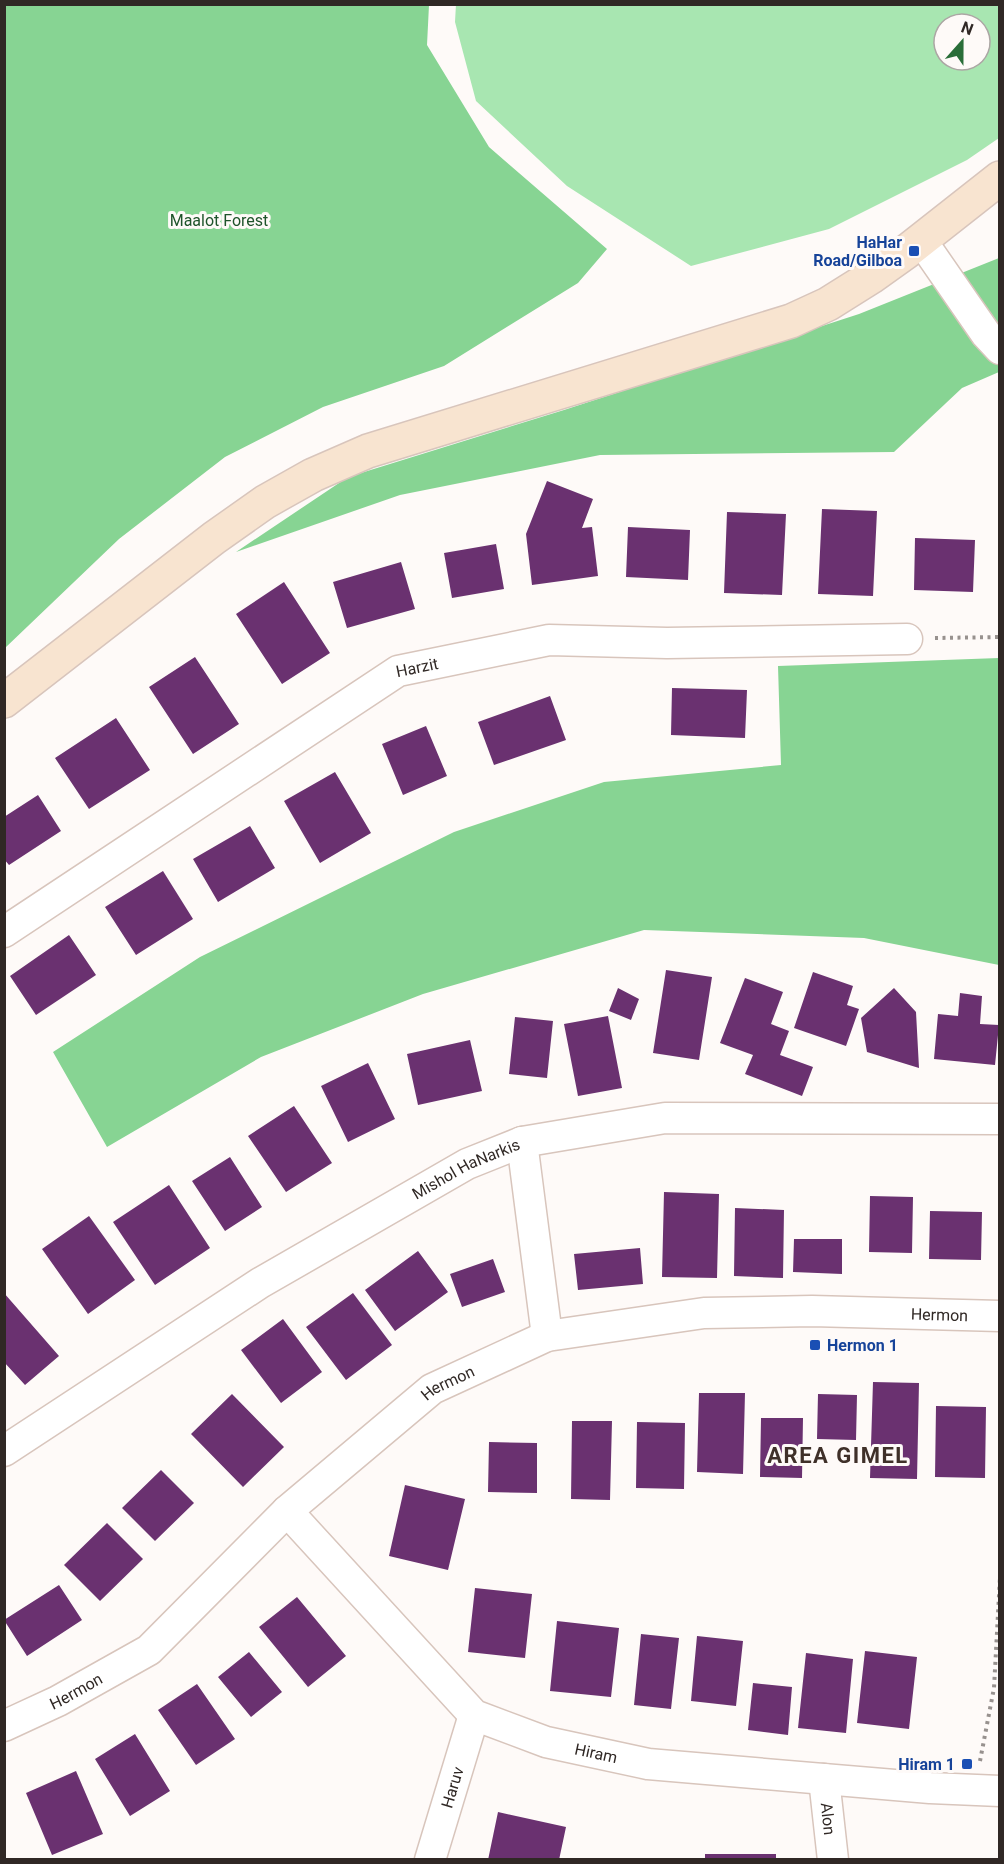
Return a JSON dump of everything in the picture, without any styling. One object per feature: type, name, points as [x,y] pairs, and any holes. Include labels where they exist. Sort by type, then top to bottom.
[{"type":"main road","points":[[4,701],[214,538],[265,502],[313,475],[368,451],[791,321],[828,304],[871,277],[998,178]]},
{"type":"street","points":[[921,240],[986,334],[999,349]]},
{"type":"street","name":"Harzit","points":[[4,933],[398,671],[549,640],[667,643],[907,639]]},
{"type":"street","name":"Mishol HaNarkis","points":[[4,1451],[260,1283],[467,1164],[522,1142],[665,1118],[999,1119]]},
{"type":"street","points":[[522,1142],[547,1336]]},
{"type":"street","name":"Hermon","points":[[4,1726],[58,1701],[149,1650],[287,1511],[432,1389],[547,1336],[704,1313],[812,1311],[999,1316]]},
{"type":"street","name":"Hiram","points":[[287,1511],[474,1715],[546,1742],[648,1764],[987,1790]]},
{"type":"street","name":"Haruv","points":[[430,1860],[474,1715]]},
{"type":"street","name":"Alon","points":[[824,1779],[833,1860]]},
{"type":"path","points":[[907,639],[999,637]]},
{"type":"path","points":[[987,1790],[999,1577]]},
{"type":"green space","name":"Maalot Forest","points":[[5,4],[429,5],[427,45],[489,147],[607,249],[578,283],[444,366],[323,407],[225,457],[119,539],[5,648]]},
{"type":"green space","points":[[456,4],[999,5],[999,138],[967,160],[829,229],[691,266],[567,186],[476,101],[455,22]]},
{"type":"green space","points":[[999,258],[999,372],[962,388],[894,452],[600,455],[400,495],[236,552],[348,477],[564,410],[859,314]]},
{"type":"green space","points":[[999,658],[999,965],[864,938],[644,930],[423,994],[261,1057],[107,1147],[53,1052],[200,957],[454,832],[604,782],[781,765],[778,666]]},
{"type":"building","points":[[547,481],[593,499],[582,528],[592,527],[598,576],[532,585],[526,534]]},
{"type":"building","points":[[822,509],[877,511],[873,596],[818,594]]},
{"type":"building","points":[[727,512],[786,514],[782,595],[724,593]]},
{"type":"building","points":[[628,527],[690,530],[688,580],[626,577]]},
{"type":"building","points":[[915,538],[975,540],[973,592],[914,590]]},
{"type":"building","points":[[496,544],[504,589],[452,598],[444,553]]},
{"type":"building","points":[[401,562],[415,609],[347,628],[333,582]]},
{"type":"building","points":[[284,582],[330,653],[282,684],[236,614]]},
{"type":"building","points":[[195,657],[239,724],[193,754],[149,687]]},
{"type":"building","points":[[672,688],[747,690],[745,738],[671,735]]},
{"type":"building","points":[[550,696],[566,740],[494,765],[478,722]]},
{"type":"building","points":[[116,718],[150,770],[89,809],[55,758]]},
{"type":"building","points":[[426,726],[447,776],[403,795],[382,744]]},
{"type":"building","points":[[335,772],[371,833],[320,863],[284,801]]},
{"type":"building","points":[[38,795],[61,831],[9,865],[4,859],[4,817]]},
{"type":"building","points":[[250,826],[275,868],[218,902],[193,859]]},
{"type":"building","points":[[163,871],[193,919],[136,955],[105,907]]},
{"type":"building","points":[[69,935],[96,975],[36,1015],[10,976]]},
{"type":"building","points":[[666,970],[712,977],[699,1060],[653,1053]]},
{"type":"building","points":[[813,972],[853,986],[847,1005],[859,1009],[846,1046],[794,1028]]},
{"type":"building","points":[[745,978],[783,992],[771,1024],[789,1031],[780,1055],[813,1067],[802,1096],[745,1074],[753,1055],[720,1043]]},
{"type":"building","points":[[618,988],[639,999],[631,1020],[609,1011]]},
{"type":"building","points":[[894,988],[916,1012],[919,1068],[867,1052],[861,1018]]},
{"type":"building","points":[[960,993],[982,996],[980,1024],[999,1025],[995,1065],[934,1059],[938,1014],[958,1016]]},
{"type":"building","points":[[608,1016],[622,1088],[578,1096],[564,1024]]},
{"type":"building","points":[[515,1017],[553,1021],[547,1078],[509,1074]]},
{"type":"building","points":[[470,1040],[482,1091],[418,1105],[407,1054]]},
{"type":"building","points":[[368,1063],[395,1119],[348,1142],[321,1086]]},
{"type":"building","points":[[294,1106],[332,1163],[286,1192],[248,1136]]},
{"type":"building","points":[[230,1157],[262,1207],[225,1231],[192,1181]]},
{"type":"building","points":[[169,1185],[210,1248],[155,1285],[113,1222]]},
{"type":"building","points":[[664,1192],[719,1194],[717,1278],[662,1277]]},
{"type":"building","points":[[870,1196],[913,1197],[912,1253],[869,1252]]},
{"type":"building","points":[[735,1208],[784,1210],[783,1278],[734,1276]]},
{"type":"building","points":[[930,1211],[982,1212],[981,1260],[929,1259]]},
{"type":"building","points":[[89,1216],[135,1280],[88,1314],[42,1249]]},
{"type":"building","points":[[794,1239],[842,1239],[842,1274],[793,1272]]},
{"type":"building","points":[[640,1248],[643,1284],[578,1290],[574,1254]]},
{"type":"building","points":[[418,1251],[448,1292],[395,1331],[365,1290]]},
{"type":"building","points":[[493,1259],[505,1292],[462,1307],[450,1274]]},
{"type":"building","points":[[4,1293],[59,1356],[25,1385],[4,1362]]},
{"type":"building","points":[[353,1293],[392,1345],[346,1380],[306,1327]]},
{"type":"building","points":[[283,1319],[322,1372],[281,1403],[241,1350]]},
{"type":"building","points":[[873,1382],[919,1383],[917,1479],[870,1478]]},
{"type":"building","points":[[699,1393],[745,1393],[743,1474],[697,1472]]},
{"type":"building","points":[[232,1394],[284,1447],[243,1487],[191,1434]]},
{"type":"building","points":[[818,1394],[857,1395],[856,1440],[817,1439]]},
{"type":"building","points":[[936,1406],[986,1407],[985,1478],[935,1477]]},
{"type":"building","points":[[761,1418],[803,1418],[802,1478],[760,1477]]},
{"type":"building","points":[[572,1421],[612,1421],[610,1500],[571,1499]]},
{"type":"building","points":[[637,1422],[685,1423],[684,1489],[636,1488]]},
{"type":"building","points":[[489,1442],[537,1443],[537,1493],[488,1492]]},
{"type":"building","points":[[161,1470],[194,1503],[155,1541],[122,1508]]},
{"type":"building","points":[[405,1485],[465,1499],[448,1570],[389,1556]]},
{"type":"building","points":[[107,1523],[143,1559],[100,1601],[64,1565]]},
{"type":"building","points":[[59,1585],[82,1620],[27,1656],[4,1620]]},
{"type":"building","points":[[475,1588],[532,1594],[525,1658],[468,1652]]},
{"type":"building","points":[[297,1597],[346,1656],[308,1687],[259,1627]]},
{"type":"building","points":[[557,1621],[619,1628],[611,1697],[550,1691]]},
{"type":"building","points":[[641,1634],[679,1638],[671,1709],[634,1705]]},
{"type":"building","points":[[697,1636],[743,1641],[736,1706],[691,1701]]},
{"type":"building","points":[[865,1651],[917,1657],[909,1729],[857,1723]]},
{"type":"building","points":[[249,1652],[282,1692],[251,1717],[218,1677]]},
{"type":"building","points":[[806,1653],[853,1659],[846,1733],[798,1728]]},
{"type":"building","points":[[753,1683],[792,1687],[788,1735],[748,1730]]},
{"type":"building","points":[[197,1684],[235,1739],[196,1765],[158,1710]]},
{"type":"building","points":[[135,1734],[170,1791],[130,1816],[95,1759]]},
{"type":"building","points":[[76,1771],[103,1834],[52,1855],[26,1793]]},
{"type":"building","points":[[498,1812],[566,1827],[559,1860],[488,1860]]},
{"type":"building","points":[[705,1854],[776,1854],[776,1860],[705,1860]]},
{"type":"place","name":"HaHar Road/Gilboa","points":[[914,251]]},
{"type":"place","name":"Hermon 1","points":[[815,1345]]},
{"type":"place","name":"Hiram 1","points":[[967,1764]]},
{"type":"district","name":"AREA GIMEL","points":[[838,1455]]}]
